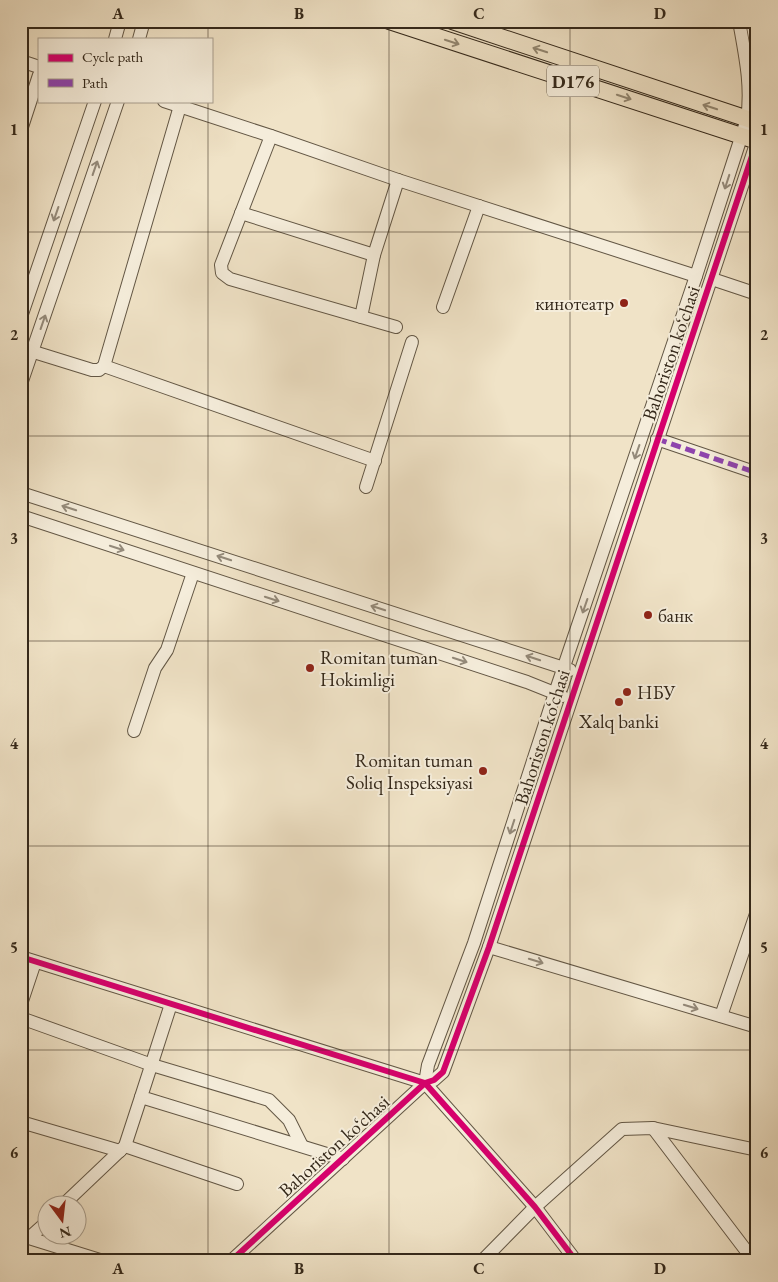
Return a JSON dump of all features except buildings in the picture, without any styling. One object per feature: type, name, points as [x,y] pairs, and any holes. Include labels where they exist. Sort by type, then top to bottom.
[{"type":"main road","name":"D176","points":[[389,21],[753,140]]},
{"type":"main road","name":"D176","points":[[452,21],[752,121]]},
{"type":"street","points":[[115,38],[120,21]]},
{"type":"street","points":[[138,38],[144,21]]},
{"type":"street","points":[[739,21],[749,76],[753,140]]},
{"type":"street","points":[[752,21],[756,44]]},
{"type":"street","points":[[21,61],[38,67]]},
{"type":"street","points":[[21,130],[38,78]]},
{"type":"street","points":[[21,318],[95,102]]},
{"type":"street","points":[[21,384],[27,350],[118,102]]},
{"type":"street","points":[[167,102],[398,180],[696,276]]},
{"type":"street","points":[[27,350],[92,370],[99,370],[104,366],[180,106]]},
{"type":"street","points":[[270,136],[221,265],[222,274],[230,279],[396,327]]},
{"type":"street","name":"Bahoriston ko‘chasi","points":[[425,1084],[428,1065],[474,943],[555,693],[696,276],[753,140]]},
{"type":"street","name":"Bahoriston ko‘chasi","points":[[231,1261],[425,1084],[434,1080],[443,1072],[489,947],[656,439],[712,279],[753,140]]},
{"type":"street","points":[[361,317],[374,255],[398,180]]},
{"type":"street","points":[[443,307],[479,206]]},
{"type":"street","points":[[241,213],[374,255]]},
{"type":"street","points":[[712,279],[757,294]]},
{"type":"street","points":[[366,487],[412,342]]},
{"type":"street","points":[[104,366],[375,460]]},
{"type":"street","points":[[656,439],[757,473]]},
{"type":"street","points":[[21,493],[579,674]]},
{"type":"street","points":[[21,516],[527,682],[570,699]]},
{"type":"street","points":[[134,731],[155,668],[167,650],[193,573]]},
{"type":"street","points":[[721,1016],[757,910]]},
{"type":"street","points":[[489,947],[757,1027]]},
{"type":"street","points":[[21,958],[425,1084],[536,1206],[576,1261]]},
{"type":"street","points":[[21,1004],[35,962]]},
{"type":"street","points":[[74,1194],[122,1148],[172,1004]]},
{"type":"street","points":[[21,1018],[152,1065],[269,1100],[289,1120],[302,1146]]},
{"type":"street","points":[[140,1097],[343,1159]]},
{"type":"street","points":[[21,1122],[122,1148],[236,1184]]},
{"type":"street","points":[[653,1128],[754,1261]]},
{"type":"street","points":[[482,1261],[536,1206],[622,1129],[653,1128],[757,1150]]},
{"type":"street","points":[[25,1237],[38,1228]]},
{"type":"street","points":[[25,1237],[102,1261]]},
{"type":"marked path","points":[[657,439],[757,473]]},
{"type":"cycle path","points":[[231,1261],[425,1083],[434,1080],[443,1072],[489,947],[757,141]]},
{"type":"cycle path","points":[[21,957],[425,1083],[535,1207],[576,1261]]},
{"type":"place","name":"кинотеатр","points":[[624,303]]},
{"type":"place","name":"банк","points":[[648,615]]},
{"type":"place","name":"Romitan tuman Hokimligi","points":[[310,668]]},
{"type":"place","name":"НБУ","points":[[627,692]]},
{"type":"place","name":"Xalq banki","points":[[619,702]]},
{"type":"place","name":"Romitan tuman Soliq Inspeksiyasi","points":[[483,771]]}]
